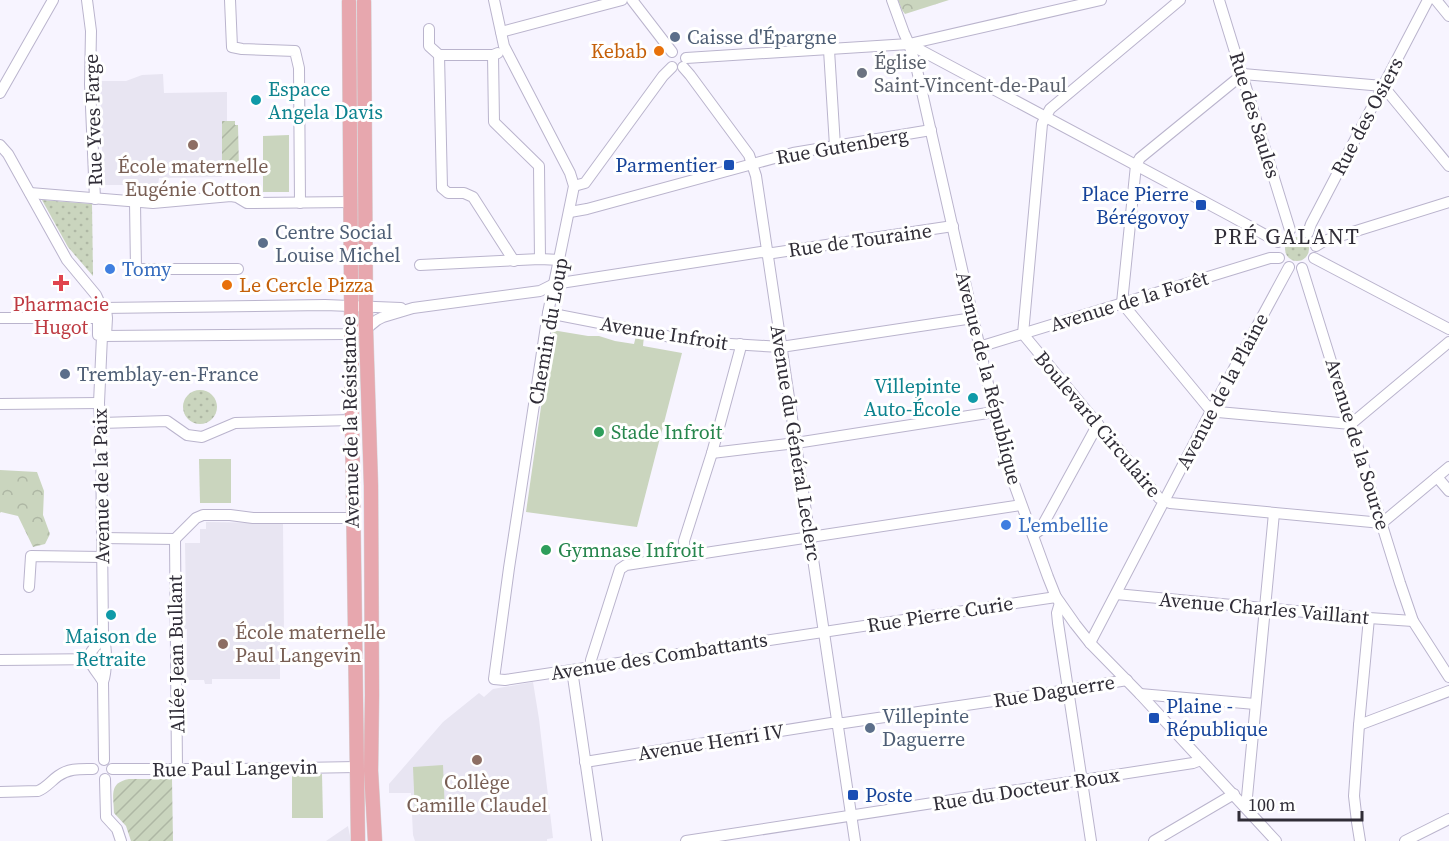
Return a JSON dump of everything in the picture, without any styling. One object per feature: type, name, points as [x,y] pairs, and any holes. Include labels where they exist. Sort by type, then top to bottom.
[{"type":"main road","name":"Avenue de la Résistance","points":[[358,841],[347,1],[359,4],[365,1],[366,329],[371,498],[371,771],[375,841]]},
{"type":"street","points":[[0,93],[52,0]]},
{"type":"street","name":"Rue Yves Farge","points":[[87,0],[91,31],[90,84],[95,199],[153,203],[231,196],[247,203],[351,202]]},
{"type":"street","points":[[230,0],[232,47],[242,50],[295,51],[299,68],[300,203]]},
{"type":"street","points":[[494,0],[506,50],[570,173],[574,186],[585,183],[663,76],[680,64],[684,53],[672,52]]},
{"type":"street","points":[[501,32],[622,0]]},
{"type":"street","points":[[632,0],[672,52]]},
{"type":"street","name":"Avenue de la République","points":[[891,0],[917,70],[1005,459],[1058,600],[1090,643],[1276,841]]},
{"type":"street","points":[[672,52],[668,59],[680,64],[909,45],[1101,0]]},
{"type":"street","points":[[1045,117],[1050,109],[1180,0]]},
{"type":"street","name":"Rue des Saules","points":[[1220,0],[1290,230]]},
{"type":"street","name":"Rue des Osiers","points":[[1308,233],[1428,0]]},
{"type":"street","points":[[1436,0],[1449,16]]},
{"type":"street","points":[[429,29],[429,46],[439,55],[493,56],[506,50]]},
{"type":"street","points":[[909,45],[1278,242]]},
{"type":"street","points":[[829,50],[835,146]]},
{"type":"street","points":[[439,55],[442,188],[448,193],[464,193],[473,197],[514,261]]},
{"type":"street","points":[[493,56],[494,122],[539,166],[540,259]]},
{"type":"street","points":[[917,70],[937,60]]},
{"type":"street","name":"Avenue du Général Leclerc","points":[[680,64],[749,155],[756,176],[855,841]]},
{"type":"street","points":[[1449,166],[1383,86],[1243,74],[1140,158],[1136,165],[1122,303],[1211,411],[1351,424],[1449,342]]},
{"type":"street","name":"Boulevard Circulaire","points":[[1045,117],[1042,124],[1023,334],[1159,498],[1170,503],[1382,523]]},
{"type":"street","name":"Rue Gutenberg","points":[[570,212],[793,153],[931,130]]},
{"type":"street","name":"Avenue de la Paix","points":[[0,145],[8,154],[67,260],[96,295],[102,312],[98,335],[104,336],[99,403],[103,636],[105,640],[104,760]]},
{"type":"street","name":"Chemin du Loup","points":[[494,678],[548,313],[574,186]]},
{"type":"street","points":[[30,193],[95,199]]},
{"type":"street","points":[[135,202],[136,269],[238,269]]},
{"type":"street","points":[[1316,246],[1324,240],[1449,202]]},
{"type":"street","name":"Rue de Touraine","points":[[413,308],[540,291],[554,284],[761,252],[953,226]]},
{"type":"street","points":[[1296,229],[1308,233],[1312,236],[1316,246],[1314,258],[1310,264],[1302,268],[1283,264],[1277,248],[1281,237],[1290,230],[1296,229]]},
{"type":"street","name":"Avenue de la Forêt","points":[[979,347],[1270,258],[1279,258]]},
{"type":"street","points":[[1314,258],[1449,329]]},
{"type":"street","points":[[420,265],[560,260]]},
{"type":"street","name":"Avenue de la Plaine","points":[[1090,643],[1289,267]]},
{"type":"street","name":"Avenue de la Source","points":[[1302,268],[1413,621],[1449,677]]},
{"type":"street","points":[[0,318],[199,307],[413,308]]},
{"type":"street","points":[[104,336],[352,333],[366,329],[383,317],[413,308]]},
{"type":"street","name":"Avenue Infroit","points":[[548,313],[697,342],[781,347],[973,318]]},
{"type":"street","points":[[685,556],[684,541],[712,453],[740,344]]},
{"type":"street","points":[[0,404],[99,403]]},
{"type":"street","points":[[712,453],[796,443],[994,412]]},
{"type":"street","points":[[101,423],[167,421],[186,435],[202,437],[235,423],[352,420]]},
{"type":"street","points":[[1033,535],[1040,530],[1098,424]]},
{"type":"street","points":[[1382,523],[1449,467]]},
{"type":"street","points":[[1437,477],[1449,491]]},
{"type":"street","points":[[591,666],[620,569],[626,565],[1021,505]]},
{"type":"street","points":[[1244,806],[1247,797],[1274,513]]},
{"type":"street","points":[[102,538],[175,539],[196,518],[203,515],[230,514],[252,518],[354,518]]},
{"type":"street","name":"Allée Jean Bullant","points":[[175,539],[177,770]]},
{"type":"street","points":[[29,587],[31,556],[102,557]]},
{"type":"street","name":"Avenue Charles Vaillant","points":[[1116,594],[1413,621]]},
{"type":"street","points":[[1058,600],[1058,623],[1090,841]]},
{"type":"street","name":"Rue Pierre Curie","points":[[824,632],[1058,600]]},
{"type":"street","points":[[1360,841],[1354,796],[1369,618]]},
{"type":"street","name":"Avenue des Combattants","points":[[494,678],[505,680],[824,632]]},
{"type":"street","points":[[103,636],[90,653],[89,659],[103,682]]},
{"type":"street","points":[[0,660],[105,659]]},
{"type":"street","points":[[572,670],[597,841]]},
{"type":"street","name":"Rue Daguerre","points":[[838,723],[1127,680]]},
{"type":"street","points":[[1359,725],[1449,691]]},
{"type":"street","points":[[1140,694],[1255,704]]},
{"type":"street","name":"Avenue Henri IV","points":[[585,762],[838,723]]},
{"type":"street","points":[[104,760],[109,762],[112,769],[111,774],[105,779],[98,778],[93,769],[98,761],[104,760]]},
{"type":"street","name":"Rue du Docteur Roux","points":[[686,841],[1201,760]]},
{"type":"street","name":"Rue Paul Langevin","points":[[112,769],[357,767]]},
{"type":"street","points":[[0,792],[38,791],[59,775],[70,770],[93,769]]},
{"type":"street","points":[[105,779],[106,816],[117,829],[121,841]]},
{"type":"street","points":[[1154,841],[1233,794]]},
{"type":"street","points":[[1405,841],[1449,819]]},
{"type":"street","points":[[1426,830],[1432,841]]},
{"type":"shaded area","points":[[163,74],[164,93],[227,92],[227,121],[222,121],[222,177],[159,178],[158,185],[103,185],[100,81],[126,81],[142,75]]},
{"type":"shaded area","points":[[206,522],[283,523],[284,634],[280,635],[280,679],[212,679],[212,684],[205,684],[204,680],[187,680],[187,629],[184,629],[185,543],[200,543],[200,529],[206,529]]},
{"type":"shaded area","name":"Collège Camille Claudel","points":[[533,682],[553,838],[547,841],[415,841],[411,793],[389,793],[389,784],[443,722],[479,693],[484,697],[493,689]]},
{"type":"shaded area","points":[[348,826],[351,841],[326,841]]},
{"type":"green space","points":[[898,0],[949,0],[905,14]]},
{"type":"green space","points":[[222,121],[235,121],[235,125],[238,125],[239,169],[222,169]]},
{"type":"green space","points":[[289,135],[289,192],[263,192],[263,136]]},
{"type":"green space","points":[[42,200],[92,204],[93,276],[68,247]]},
{"type":"green space","points":[[1297,237],[1306,240],[1309,249],[1306,258],[1297,261],[1288,258],[1285,249],[1288,240]]},
{"type":"green space","name":"Stade Infroit","points":[[552,330],[599,336],[634,344],[636,336],[644,336],[643,346],[682,353],[637,527],[526,512]]},
{"type":"green space","points":[[200,390],[212,395],[217,407],[212,419],[200,424],[188,419],[183,407],[188,395]]},
{"type":"green space","points":[[199,459],[231,459],[231,503],[200,503]]},
{"type":"green space","points":[[0,470],[37,472],[44,491],[43,515],[50,534],[45,544],[33,547],[18,516],[0,513]]},
{"type":"green space","points":[[443,765],[445,813],[415,814],[413,767]]},
{"type":"green space","points":[[322,774],[323,818],[292,818],[292,775]]},
{"type":"green space","points":[[129,779],[172,779],[173,841],[131,841],[126,826],[114,813],[113,796],[115,787]]},
{"type":"place","name":"Caisse d'Épargne","points":[[675,37]]},
{"type":"place","name":"Kebab","points":[[659,51]]},
{"type":"place","name":"Église Saint-Vincent-de-Paul","points":[[862,73]]},
{"type":"place","name":"Espace Angela Davis","points":[[256,100]]},
{"type":"place","name":"École maternelle Eugénie Cotton","points":[[193,145]]},
{"type":"place","name":"Parmentier","points":[[729,165]]},
{"type":"place","name":"Place Pierre Bérégovoy","points":[[1201,205]]},
{"type":"place","name":"Centre Social Louise Michel","points":[[263,243]]},
{"type":"place","name":"Tomy","points":[[110,269]]},
{"type":"place","name":"Pharmacie Hugot","points":[[61,283]]},
{"type":"place","name":"Le Cercle Pizza","points":[[227,285]]},
{"type":"place","name":"Tremblay-en-France","points":[[65,374]]},
{"type":"place","name":"Villepinte Auto-École","points":[[973,398]]},
{"type":"place","name":"Stade Infroit","points":[[599,432]]},
{"type":"place","name":"L'embellie","points":[[1006,525]]},
{"type":"place","name":"Gymnase Infroit","points":[[546,550]]},
{"type":"place","name":"Maison de Retraite","points":[[111,615]]},
{"type":"place","name":"École maternelle Paul Langevin","points":[[223,644]]},
{"type":"place","name":"Plaine - République","points":[[1154,718]]},
{"type":"place","name":"Villepinte Daguerre","points":[[870,728]]},
{"type":"place","name":"Collège Camille Claudel","points":[[477,760]]},
{"type":"place","name":"Poste","points":[[853,795]]},
{"type":"district","name":"PRÉ GALANT","points":[[1287,236]]}]
